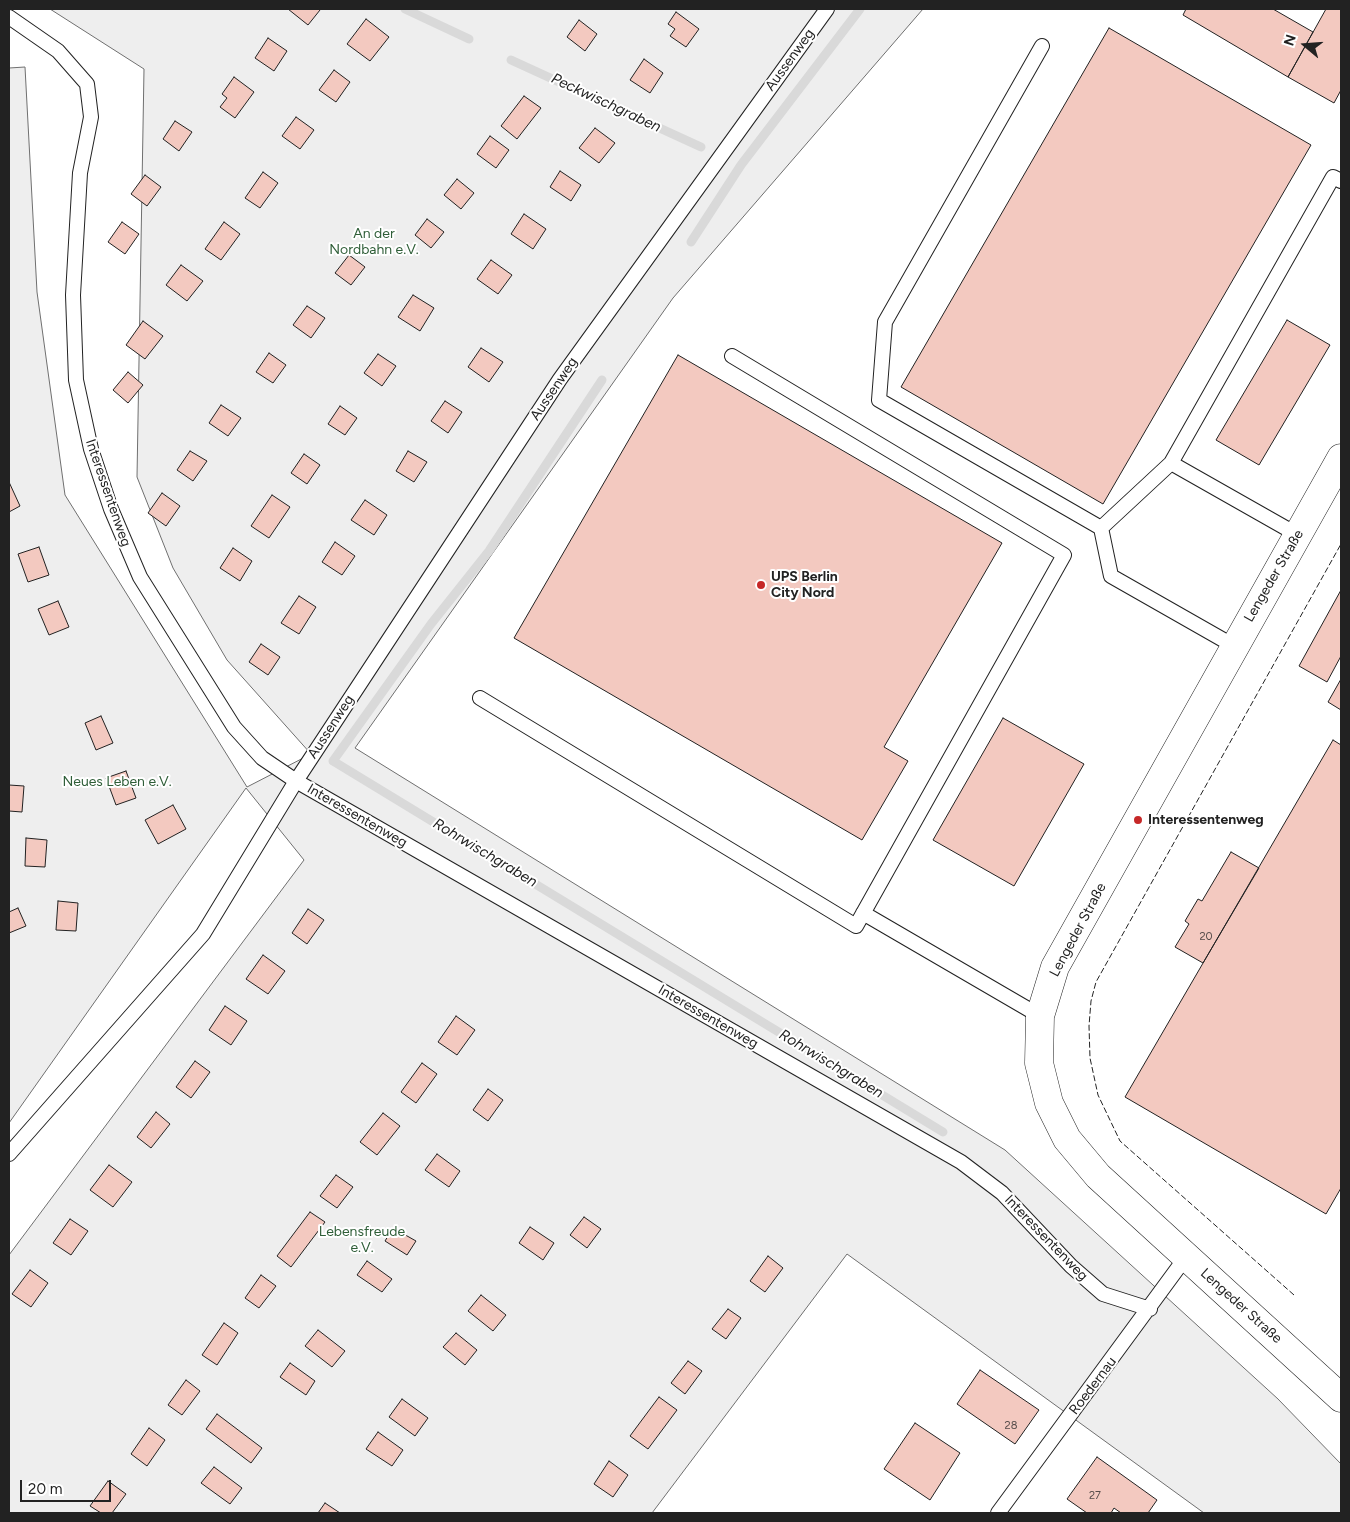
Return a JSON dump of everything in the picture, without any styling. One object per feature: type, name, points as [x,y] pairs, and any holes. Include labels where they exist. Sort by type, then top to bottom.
[{"type":"street","name":"Lengeder Straße","points":[[1341,458],[1055,967],[1040,1016],[1039,1063],[1050,1102],[1067,1139],[1098,1176],[1341,1398]]},
{"type":"lane","name":"Aussenweg","points":[[9,1154],[203,934],[296,781],[560,379],[827,9]]},
{"type":"lane","name":"Interessentenweg","points":[[9,17],[58,51],[87,84],[91,117],[80,173],[73,295],[76,380],[90,449],[111,509],[140,577],[234,727],[262,758],[296,781],[961,1162],[1002,1193],[1071,1266],[1103,1294],[1150,1309]]},
{"type":"lane","points":[[1042,46],[885,322],[879,400],[1101,528],[1111,576],[1234,646]]},
{"type":"lane","points":[[1101,528],[1171,463],[1333,177],[1341,182]]},
{"type":"lane","points":[[480,698],[856,926],[1064,555],[732,356]]},
{"type":"lane","points":[[1171,463],[1298,535]]},
{"type":"lane","points":[[863,913],[1040,1016]]},
{"type":"lane","name":"Roedernau","points":[[998,1513],[1150,1309],[1186,1257]]},
{"type":"green space","points":[[50,9],[923,9],[673,298],[355,748],[1005,1150],[1278,1399],[1341,1464],[1341,1513],[1204,1513],[847,1254],[652,1513],[9,1513],[9,1255],[304,860],[246,788],[9,1123],[9,68],[25,67],[37,292],[65,495],[247,787],[311,754],[227,660],[173,568],[137,477],[144,69]]},
{"type":"building","points":[[288,9],[319,9],[320,10],[308,25]]},
{"type":"building","points":[[1186,9],[1273,9],[1313,32],[1288,77],[1183,15]]},
{"type":"building","points":[[1326,9],[1341,9],[1341,90],[1334,103],[1288,77]]},
{"type":"building","points":[[676,12],[699,29],[686,47],[670,36],[675,29],[668,24]]},
{"type":"building","points":[[366,19],[389,37],[370,61],[347,44]]},
{"type":"building","points":[[579,20],[597,34],[585,51],[567,37]]},
{"type":"building","points":[[1109,28],[1311,145],[1103,504],[901,387]]},
{"type":"building","points":[[268,38],[287,51],[274,71],[255,58]]},
{"type":"building","points":[[644,59],[663,73],[650,93],[630,80]]},
{"type":"building","points":[[334,70],[350,82],[336,102],[319,90]]},
{"type":"building","points":[[234,77],[254,92],[235,118],[220,107],[227,98],[222,94]]},
{"type":"building","points":[[524,96],[541,108],[517,139],[501,126]]},
{"type":"building","points":[[296,117],[314,130],[300,149],[282,136]]},
{"type":"building","points":[[175,121],[192,132],[179,151],[163,139]]},
{"type":"building","points":[[595,128],[615,143],[599,163],[579,148]]},
{"type":"building","points":[[490,136],[509,150],[496,168],[477,154]]},
{"type":"building","points":[[560,171],[581,185],[571,201],[550,187]]},
{"type":"building","points":[[263,172],[278,183],[260,208],[245,198]]},
{"type":"building","points":[[145,175],[161,187],[147,206],[131,194]]},
{"type":"building","points":[[457,179],[474,193],[461,209],[444,195]]},
{"type":"building","points":[[524,214],[546,229],[533,249],[511,234]]},
{"type":"building","points":[[427,219],[444,232],[431,248],[415,235]]},
{"type":"building","points":[[122,222],[139,234],[125,254],[108,242]]},
{"type":"building","points":[[224,222],[240,234],[221,260],[205,249]]},
{"type":"building","points":[[349,255],[365,267],[351,285],[335,273]]},
{"type":"building","points":[[491,260],[512,275],[498,294],[477,279]]},
{"type":"building","points":[[181,265],[203,281],[187,301],[166,285]]},
{"type":"building","points":[[413,295],[434,308],[420,331],[398,317]]},
{"type":"building","points":[[307,306],[325,318],[311,338],[293,325]]},
{"type":"building","points":[[1287,320],[1330,345],[1259,465],[1216,440]]},
{"type":"building","points":[[143,321],[163,336],[145,359],[126,345]]},
{"type":"building","points":[[481,348],[503,362],[489,382],[468,367]]},
{"type":"building","points":[[269,353],[286,365],[273,383],[256,372]]},
{"type":"building","points":[[378,354],[396,366],[382,386],[364,373]]},
{"type":"building","name":"UPS Berlin City Nord","points":[[678,355],[1002,543],[884,747],[908,761],[862,840],[514,638]]},
{"type":"building","points":[[128,372],[143,385],[128,403],[113,390]]},
{"type":"building","points":[[445,401],[462,412],[448,433],[431,421]]},
{"type":"building","points":[[221,405],[241,418],[228,436],[209,423]]},
{"type":"building","points":[[340,406],[357,418],[345,435],[328,424]]},
{"type":"building","points":[[190,451],[207,461],[193,481],[177,470]]},
{"type":"building","points":[[408,451],[427,462],[414,482],[396,471]]},
{"type":"building","points":[[304,454],[320,465],[307,484],[291,473]]},
{"type":"building","points":[[9,482],[20,506],[9,512]]},
{"type":"building","points":[[162,493],[180,506],[166,526],[148,513]]},
{"type":"building","points":[[272,495],[290,507],[269,538],[251,526]]},
{"type":"building","points":[[365,500],[387,515],[374,535],[351,520]]},
{"type":"building","points":[[335,542],[355,556],[342,575],[322,562]]},
{"type":"building","points":[[39,547],[49,575],[28,582],[18,554]]},
{"type":"building","points":[[233,548],[252,561],[240,581],[220,568]]},
{"type":"building","points":[[1341,590],[1341,656],[1327,682],[1299,666]]},
{"type":"building","points":[[299,596],[316,607],[299,634],[281,623]]},
{"type":"building","points":[[58,601],[69,627],[49,635],[38,609]]},
{"type":"building","points":[[261,644],[280,657],[268,675],[249,662]]},
{"type":"building","points":[[1341,679],[1341,710],[1328,702]]},
{"type":"building","points":[[101,716],[113,743],[96,750],[85,723]]},
{"type":"building","points":[[1003,718],[1084,764],[1014,886],[933,840]]},
{"type":"building","points":[[1333,740],[1341,745],[1341,1188],[1326,1214],[1125,1097]]},
{"type":"building","points":[[126,771],[136,798],[116,805],[106,778]]},
{"type":"building","points":[[9,785],[24,786],[22,812],[9,811]]},
{"type":"building","points":[[173,805],[186,829],[158,844],[145,820]]},
{"type":"building","points":[[26,838],[47,840],[45,867],[25,866]]},
{"type":"building","points":[[1231,852],[1259,868],[1203,963],[1175,947],[1189,924],[1185,921],[1198,899],[1202,901]]},
{"type":"building","points":[[58,901],[78,903],[76,931],[56,930]]},
{"type":"building","points":[[18,908],[26,926],[9,933],[9,912]]},
{"type":"building","points":[[308,909],[324,920],[307,944],[292,933]]},
{"type":"building","points":[[263,955],[285,971],[268,994],[246,979]]},
{"type":"building","points":[[225,1006],[247,1021],[231,1045],[209,1030]]},
{"type":"building","points":[[456,1016],[475,1030],[457,1055],[438,1042]]},
{"type":"building","points":[[195,1061],[210,1072],[191,1098],[176,1087]]},
{"type":"building","points":[[422,1063],[437,1074],[416,1103],[401,1092]]},
{"type":"building","points":[[488,1089],[503,1100],[488,1121],[473,1110]]},
{"type":"building","points":[[156,1112],[170,1124],[151,1148],[137,1137]]},
{"type":"building","points":[[383,1113],[400,1126],[377,1155],[360,1142]]},
{"type":"building","points":[[437,1154],[460,1171],[449,1187],[425,1170]]},
{"type":"building","points":[[109,1165],[132,1182],[113,1207],[90,1190]]},
{"type":"building","points":[[336,1175],[353,1187],[337,1208],[320,1196]]},
{"type":"building","points":[[310,1212],[325,1222],[291,1267],[277,1256]]},
{"type":"building","points":[[584,1217],[601,1229],[587,1248],[570,1235]]},
{"type":"building","points":[[70,1219],[88,1231],[71,1255],[53,1243]]},
{"type":"building","points":[[530,1227],[554,1243],[543,1260],[519,1243]]},
{"type":"building","points":[[393,1228],[416,1241],[407,1255],[385,1241]]},
{"type":"building","points":[[768,1256],[783,1268],[765,1292],[750,1281]]},
{"type":"building","points":[[367,1261],[392,1279],[382,1292],[357,1275]]},
{"type":"building","points":[[30,1270],[48,1283],[31,1307],[12,1294]]},
{"type":"building","points":[[261,1275],[276,1286],[259,1308],[245,1298]]},
{"type":"building","points":[[481,1295],[506,1315],[493,1331],[468,1311]]},
{"type":"building","points":[[728,1309],[741,1318],[726,1339],[712,1329]]},
{"type":"building","points":[[224,1323],[238,1333],[217,1365],[202,1355]]},
{"type":"building","points":[[318,1330],[345,1351],[332,1367],[305,1346]]},
{"type":"building","points":[[456,1333],[477,1350],[465,1365],[443,1347]]},
{"type":"building","points":[[688,1361],[702,1371],[685,1394],[671,1383]]},
{"type":"building","points":[[290,1363],[315,1381],[306,1395],[280,1377]]},
{"type":"building","points":[[980,1370],[1039,1410],[1015,1444],[957,1404]]},
{"type":"building","points":[[186,1380],[200,1391],[182,1415],[168,1405]]},
{"type":"building","points":[[659,1397],[677,1410],[648,1449],[630,1436]]},
{"type":"building","points":[[402,1399],[428,1418],[415,1436],[389,1417]]},
{"type":"building","points":[[217,1414],[262,1448],[251,1463],[206,1429]]},
{"type":"building","points":[[915,1423],[960,1453],[930,1500],[884,1469]]},
{"type":"building","points":[[149,1428],[165,1440],[147,1466],[131,1454]]},
{"type":"building","points":[[378,1432],[403,1450],[392,1466],[366,1449]]},
{"type":"building","points":[[1097,1457],[1157,1500],[1148,1513],[1121,1513],[1114,1508],[1111,1513],[1087,1513],[1067,1499]]},
{"type":"building","points":[[609,1461],[628,1475],[613,1497],[594,1484]]},
{"type":"building","points":[[214,1467],[242,1488],[230,1504],[201,1483]]},
{"type":"building","points":[[108,1481],[126,1494],[112,1513],[101,1513],[90,1506]]},
{"type":"building","points":[[325,1503],[340,1513],[318,1513]]},
{"type":"waterway","name":"Peckwischgraben","points":[[405,9],[469,39]]},
{"type":"waterway","points":[[691,242],[741,165],[860,9]]},
{"type":"waterway","name":"Peckwischgraben","points":[[511,60],[701,147]]},
{"type":"waterway","name":"Rohrwischgraben","points":[[602,380],[489,551],[431,624],[333,761],[943,1132]]},
{"type":"fence","points":[[1294,1295],[1120,1141],[1098,1095],[1090,1058],[1089,1026],[1091,1001],[1096,982],[1341,544]]},
{"type":"place","name":"UPS Berlin City Nord","points":[[761,585]]},
{"type":"place","name":"Interessentenweg","points":[[1138,820]]},
{"type":"park label","name":"An der Nordbahn e.V.","points":[[374,242]]},
{"type":"park label","name":"Neues Leben e.V.","points":[[117,782]]},
{"type":"park label","name":"Lebensfreude e.V.","points":[[362,1240]]}]
